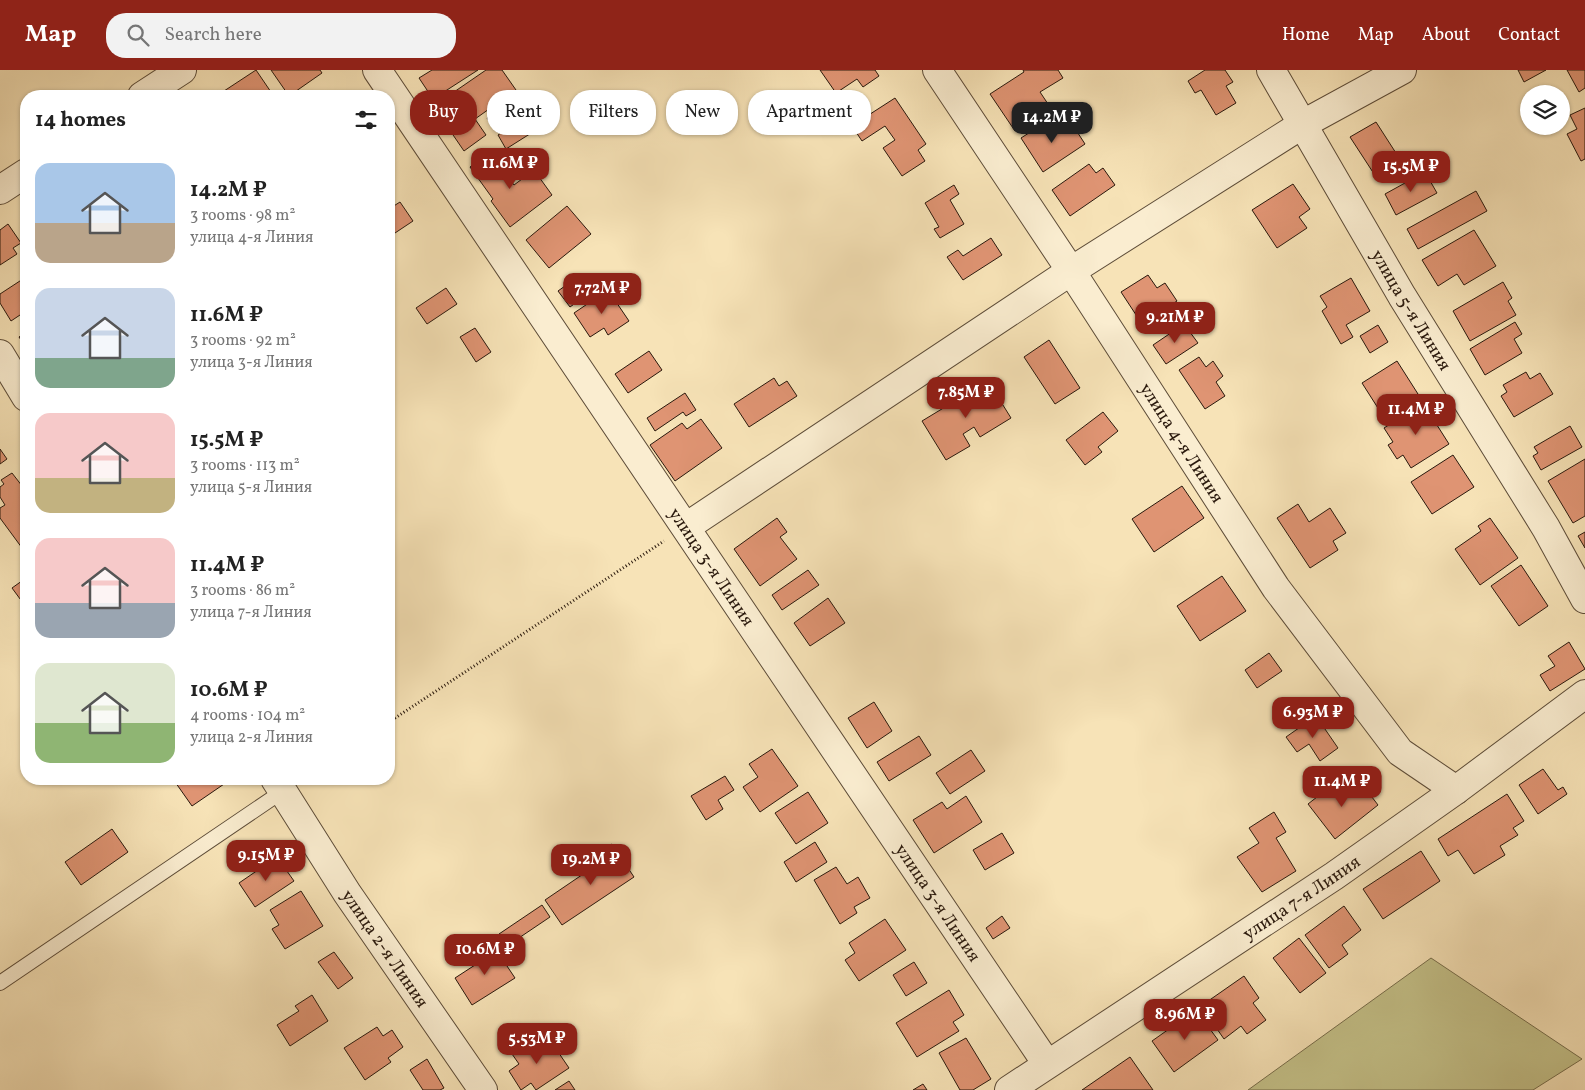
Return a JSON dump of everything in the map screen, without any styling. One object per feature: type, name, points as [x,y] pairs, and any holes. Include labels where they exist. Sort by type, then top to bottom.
[{"type":"street","points":[[151,90],[182,70]]},
{"type":"street","name":"улица 3-я Линия","points":[[377,70],[391,90]]},
{"type":"street","name":"улица 4-я Линия","points":[[937,70],[1071,271],[1276,588],[1400,752],[1456,790]]},
{"type":"street","name":"улица 5-я Линия","points":[[1271,70],[1402,296],[1546,528],[1585,599]]},
{"type":"street","points":[[686,527],[1071,271],[1303,124],[1402,70]]},
{"type":"street","name":"улица 3-я Линия","points":[[395,97],[1047,1064]]},
{"type":"street","points":[[0,190],[20,177]]},
{"type":"street","points":[[0,354],[20,387]]},
{"type":"street","name":"улица 7-я Линия","points":[[1009,1090],[1334,876],[1456,790],[1585,694]]},
{"type":"street","name":"улица 2-я Линия","points":[[279,785],[347,893],[483,1090]]},
{"type":"lane","points":[[0,983],[279,785]]},
{"type":"path","points":[[395,718],[686,527]]},
{"type":"shaded area","points":[[1431,958],[1582,1059],[1533,1090],[1248,1090]]},
{"type":"building","points":[[256,70],[270,90],[226,90]]},
{"type":"building","points":[[271,70],[320,70],[322,73],[298,90],[285,90]]},
{"type":"building","points":[[432,70],[478,70],[447,90],[427,90],[419,78]]},
{"type":"building","points":[[486,70],[502,70],[516,90],[487,90],[487,111],[477,118],[477,90],[457,90]]},
{"type":"building","points":[[820,70],[875,70],[879,76],[863,87],[857,79],[840,90],[834,90]]},
{"type":"building","points":[[1023,70],[1058,70],[1063,78],[1040,92],[1050,107],[1015,131],[990,94],[1024,72]]},
{"type":"building","points":[[1205,70],[1225,70],[1233,82],[1226,86],[1236,103],[1216,115],[1201,90],[1195,93],[1188,81]]},
{"type":"building","points":[[1518,70],[1546,70],[1524,82]]},
{"type":"building","points":[[1567,70],[1585,70],[1585,88],[1579,92]]},
{"type":"building","points":[[895,98],[926,144],[918,150],[925,161],[902,176],[883,148],[895,140],[885,126],[862,141],[858,135],[871,135],[871,113]]},
{"type":"building","points":[[1585,108],[1585,159],[1581,161],[1568,135],[1577,129],[1570,115]]},
{"type":"building","points":[[1054,117],[1064,133],[1074,127],[1085,144],[1043,172],[1021,138]]},
{"type":"building","points":[[477,122],[486,135],[464,151],[453,135],[477,135]]},
{"type":"building","points":[[1376,122],[1403,164],[1378,180],[1350,137]]},
{"type":"building","points":[[498,135],[528,135],[506,149]]},
{"type":"building","points":[[490,152],[514,185],[534,170],[552,195],[510,227],[470,167]]},
{"type":"building","points":[[1089,164],[1096,173],[1103,168],[1115,185],[1070,216],[1052,190]]},
{"type":"building","points":[[1425,172],[1437,193],[1396,215],[1385,194]]},
{"type":"building","points":[[1293,184],[1310,209],[1299,217],[1307,228],[1277,248],[1252,210]]},
{"type":"building","points":[[954,185],[959,194],[950,200],[964,224],[940,238],[934,229],[939,227],[925,203]]},
{"type":"building","points":[[1476,191],[1487,211],[1418,249],[1407,229]]},
{"type":"building","points":[[400,202],[413,221],[395,233],[395,205]]},
{"type":"building","points":[[567,206],[591,234],[549,268],[526,240]]},
{"type":"building","points":[[8,224],[20,244],[13,248],[17,254],[0,265],[0,230]]},
{"type":"building","points":[[1474,230],[1496,266],[1464,285],[1457,274],[1438,286],[1422,260]]},
{"type":"building","points":[[991,238],[1002,255],[963,280],[947,257],[958,250],[963,256]]},
{"type":"building","points":[[1148,275],[1157,288],[1165,283],[1177,301],[1142,324],[1121,292]]},
{"type":"building","points":[[579,276],[591,292],[570,307],[558,291]]},
{"type":"building","points":[[1351,278],[1370,311],[1346,325],[1353,337],[1341,344],[1322,311],[1327,307],[1320,296]]},
{"type":"building","points":[[20,281],[20,315],[11,321],[0,303],[0,294]]},
{"type":"building","points":[[1503,282],[1512,298],[1508,301],[1516,315],[1470,341],[1453,311]]},
{"type":"building","points":[[446,288],[457,304],[427,324],[416,308]]},
{"type":"building","points":[[608,290],[629,321],[608,335],[604,328],[590,337],[574,313]]},
{"type":"building","points":[[1515,322],[1522,334],[1514,339],[1522,353],[1485,375],[1470,349]]},
{"type":"building","points":[[1184,324],[1198,343],[1166,364],[1153,345]]},
{"type":"building","points":[[1378,325],[1388,342],[1370,353],[1360,336]]},
{"type":"building","points":[[475,328],[491,352],[476,362],[460,337]]},
{"type":"building","points":[[1049,340],[1080,388],[1055,404],[1024,357]]},
{"type":"building","points":[[649,351],[662,370],[628,393],[615,374]]},
{"type":"building","points":[[1199,357],[1206,367],[1213,361],[1223,376],[1216,382],[1225,396],[1205,409],[1179,370]]},
{"type":"building","points":[[1397,361],[1418,394],[1383,416],[1362,383]]},
{"type":"building","points":[[1526,372],[1530,379],[1540,373],[1553,394],[1514,417],[1501,396],[1507,392],[1503,385]]},
{"type":"building","points":[[774,378],[779,386],[787,381],[797,396],[749,427],[734,404]]},
{"type":"building","points":[[988,381],[1011,418],[980,437],[974,427],[963,434],[970,446],[946,460],[922,421]]},
{"type":"building","points":[[685,393],[696,410],[686,416],[683,412],[655,431],[647,418]]},
{"type":"building","points":[[1423,403],[1449,444],[1411,468],[1403,455],[1397,459],[1388,445],[1393,442],[1384,428]]},
{"type":"building","points":[[1103,412],[1118,431],[1098,447],[1102,452],[1085,465],[1066,440]]},
{"type":"building","points":[[701,419],[722,448],[675,481],[650,445],[682,423],[687,429]]},
{"type":"building","points":[[1570,426],[1582,447],[1541,470],[1533,456],[1538,453],[1534,447]]},
{"type":"building","points":[[0,449],[7,459],[0,464]]},
{"type":"building","points":[[1453,455],[1474,487],[1432,514],[1411,482]]},
{"type":"building","points":[[1585,459],[1585,516],[1573,523],[1548,481]]},
{"type":"building","points":[[12,473],[20,483],[20,545],[0,518],[0,508],[5,505],[0,497],[0,487],[4,484],[1,480]]},
{"type":"building","points":[[1182,486],[1204,518],[1154,552],[1132,519]]},
{"type":"building","points":[[1298,504],[1309,522],[1330,508],[1346,533],[1333,541],[1338,550],[1310,568],[1277,518]]},
{"type":"building","points":[[777,518],[787,532],[780,537],[797,559],[760,586],[734,549]]},
{"type":"building","points":[[1490,518],[1518,558],[1480,585],[1455,549],[1481,531],[1478,526]]},
{"type":"building","points":[[1585,532],[1585,548],[1578,536]]},
{"type":"building","points":[[1521,565],[1548,606],[1519,626],[1491,586]]},
{"type":"building","points":[[808,570],[819,585],[782,610],[772,595]]},
{"type":"building","points":[[1222,576],[1246,611],[1200,641],[1177,606]]},
{"type":"building","points":[[20,582],[20,599],[12,588]]},
{"type":"building","points":[[828,598],[845,623],[810,646],[794,623]]},
{"type":"building","points":[[1569,642],[1585,669],[1550,691],[1540,675],[1555,666],[1548,656]]},
{"type":"building","points":[[1269,653],[1282,671],[1257,688],[1245,670]]},
{"type":"building","points":[[874,702],[892,731],[867,748],[848,718]]},
{"type":"building","points":[[1316,716],[1338,748],[1320,761],[1309,744],[1297,752],[1286,737]]},
{"type":"building","points":[[919,736],[931,755],[889,781],[877,762]]},
{"type":"building","points":[[772,749],[798,786],[760,812],[743,787],[758,777],[749,764]]},
{"type":"building","points":[[971,750],[985,771],[950,794],[936,773]]},
{"type":"building","points":[[1543,769],[1558,790],[1563,787],[1567,794],[1538,814],[1519,785]]},
{"type":"building","points":[[725,776],[734,790],[718,800],[723,809],[706,820],[691,796]]},
{"type":"building","points":[[1362,784],[1378,805],[1335,839],[1308,804],[1331,786],[1337,793],[1345,787],[1350,793]]},
{"type":"building","points":[[177,785],[223,785],[192,806]]},
{"type":"building","points":[[808,792],[828,823],[796,844],[775,813]]},
{"type":"building","points":[[1507,794],[1524,821],[1513,828],[1518,835],[1500,846],[1505,855],[1474,874],[1458,850],[1448,856],[1438,839]]},
{"type":"building","points":[[966,796],[982,822],[934,853],[913,820],[942,802],[947,809]]},
{"type":"building","points":[[1274,812],[1286,832],[1276,838],[1296,871],[1262,892],[1237,857],[1259,843],[1249,828]]},
{"type":"building","points":[[112,829],[128,852],[81,885],[65,862]]},
{"type":"building","points":[[1002,833],[1014,853],[985,870],[973,850]]},
{"type":"building","points":[[815,842],[827,862],[796,882],[784,862]]},
{"type":"building","points":[[612,844],[634,877],[562,925],[545,900],[595,866],[590,859]]},
{"type":"building","points":[[1421,851],[1440,881],[1383,919],[1363,889]]},
{"type":"building","points":[[277,857],[294,881],[255,907],[239,883]]},
{"type":"building","points":[[836,867],[847,884],[858,877],[870,898],[854,907],[857,913],[840,924],[814,880]]},
{"type":"building","points":[[301,891],[323,926],[285,949],[272,929],[279,925],[270,910]]},
{"type":"building","points":[[542,905],[550,917],[507,946],[499,934]]},
{"type":"building","points":[[1344,906],[1361,930],[1342,945],[1348,954],[1329,968],[1305,935]]},
{"type":"building","points":[[1002,916],[1010,928],[993,939],[986,928]]},
{"type":"building","points":[[885,919],[906,950],[859,981],[845,960],[855,953],[849,943]]},
{"type":"building","points":[[1299,938],[1326,973],[1300,993],[1273,958]]},
{"type":"building","points":[[493,945],[515,978],[472,1005],[455,978],[475,965],[471,959]]},
{"type":"building","points":[[334,952],[353,978],[338,989],[318,962]]},
{"type":"building","points":[[914,962],[927,983],[906,996],[893,975]]},
{"type":"building","points":[[1244,976],[1259,998],[1253,1003],[1266,1020],[1247,1034],[1241,1026],[1224,1039],[1201,1006]]},
{"type":"building","points":[[949,990],[964,1015],[953,1022],[959,1031],[917,1057],[896,1023]]},
{"type":"building","points":[[312,995],[328,1021],[290,1046],[277,1025],[299,1011],[295,1006]]},
{"type":"building","points":[[1196,1010],[1218,1040],[1174,1072],[1152,1041]]},
{"type":"building","points":[[377,1027],[383,1036],[392,1030],[403,1047],[388,1058],[391,1062],[365,1080],[344,1048]]},
{"type":"building","points":[[966,1038],[991,1079],[973,1090],[960,1090],[939,1053]]},
{"type":"building","points":[[533,1040],[539,1047],[550,1040],[569,1068],[536,1090],[531,1083],[521,1090],[509,1071],[519,1064],[512,1054]]},
{"type":"building","points":[[1130,1057],[1153,1090],[1082,1090]]},
{"type":"building","points":[[427,1059],[444,1088],[440,1090],[423,1090],[410,1070]]},
{"type":"building","points":[[569,1081],[575,1090],[555,1090]]},
{"type":"building","points":[[923,1084],[927,1090],[913,1090]]}]
